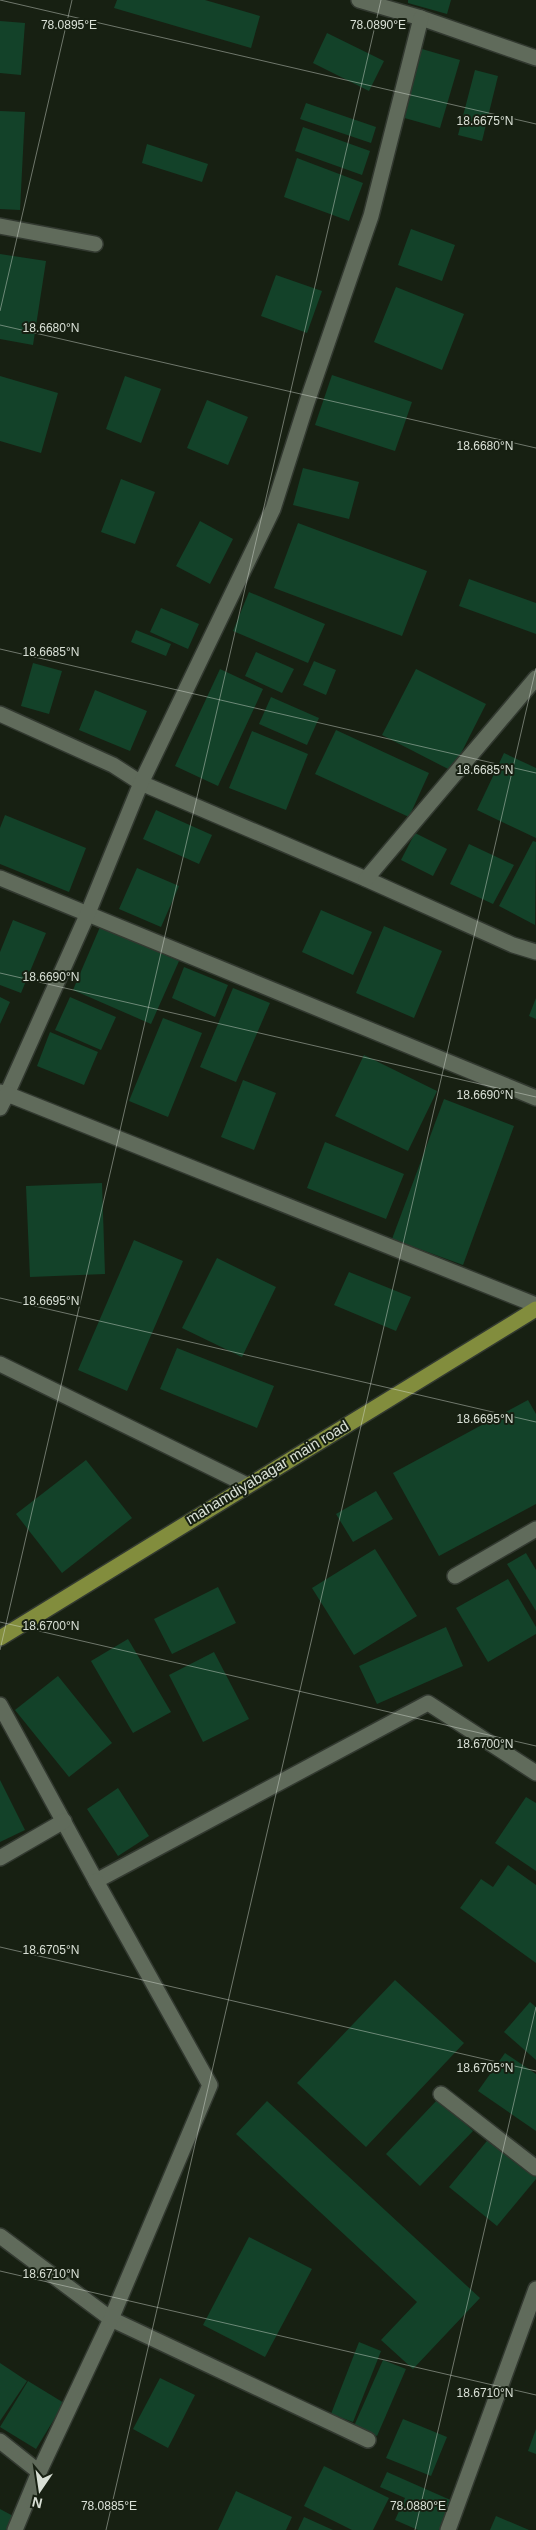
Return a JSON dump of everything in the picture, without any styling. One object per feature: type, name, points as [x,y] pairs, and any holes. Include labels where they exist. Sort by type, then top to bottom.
[{"type":"main road","name":"mahamdiyabagar main road","points":[[0,1638],[536,1309]]},
{"type":"street","points":[[358,0],[421,18],[536,58]]},
{"type":"street","points":[[0,1108],[4,1093],[88,913],[141,783],[273,509],[306,402],[371,216],[421,18]]},
{"type":"street","points":[[0,226],[94,244]]},
{"type":"street","points":[[366,879],[536,678]]},
{"type":"street","points":[[0,714],[114,765],[141,783],[366,879],[513,945],[536,952]]},
{"type":"street","points":[[0,878],[536,1098]]},
{"type":"street","points":[[4,1093],[536,1305]]},
{"type":"street","points":[[0,1364],[247,1485]]},
{"type":"street","points":[[455,1576],[536,1529]]},
{"type":"street","points":[[96,1881],[428,1703],[536,1773]]},
{"type":"street","points":[[0,1705],[210,2085],[111,2319],[39,2472],[15,2530]]},
{"type":"street","points":[[0,1858],[64,1821]]},
{"type":"street","points":[[441,2094],[536,2168]]},
{"type":"street","points":[[0,2236],[111,2319],[368,2440]]},
{"type":"street","points":[[448,2530],[536,2289]]},
{"type":"street","points":[[0,2441],[39,2472]]},
{"type":"building","points":[[117,0],[205,0],[260,16],[251,48],[114,8]]},
{"type":"building","points":[[408,0],[451,0],[447,14],[408,3]]},
{"type":"building","points":[[0,21],[25,23],[21,75],[0,73]]},
{"type":"building","points":[[327,33],[384,61],[369,91],[313,63]]},
{"type":"building","points":[[422,49],[460,60],[440,128],[401,117]]},
{"type":"building","points":[[475,70],[498,76],[482,141],[458,135]]},
{"type":"building","points":[[306,103],[376,127],[371,143],[300,119]]},
{"type":"building","points":[[0,111],[25,112],[20,210],[0,209]]},
{"type":"building","points":[[303,127],[370,151],[362,175],[295,151]]},
{"type":"building","points":[[147,144],[208,164],[202,182],[142,163]]},
{"type":"building","points":[[297,158],[363,183],[349,221],[284,197]]},
{"type":"building","points":[[411,229],[455,245],[442,281],[398,265]]},
{"type":"building","points":[[0,254],[46,261],[33,345],[0,339]]},
{"type":"building","points":[[276,275],[322,291],[307,333],[261,316]]},
{"type":"building","points":[[396,287],[464,314],[442,370],[374,342]]},
{"type":"building","points":[[332,375],[412,402],[395,451],[315,425]]},
{"type":"building","points":[[0,376],[58,393],[41,453],[0,441]]},
{"type":"building","points":[[125,376],[161,389],[141,443],[106,429]]},
{"type":"building","points":[[207,400],[248,417],[228,465],[187,448]]},
{"type":"building","points":[[303,468],[359,482],[349,519],[293,505]]},
{"type":"building","points":[[121,479],[155,492],[135,544],[101,532]]},
{"type":"building","points":[[200,521],[233,539],[210,584],[176,566]]},
{"type":"building","points":[[298,523],[427,571],[402,636],[274,588]]},
{"type":"building","points":[[469,579],[536,603],[536,634],[459,606]]},
{"type":"building","points":[[249,592],[325,624],[308,663],[233,631]]},
{"type":"building","points":[[161,608],[199,624],[188,649],[150,632]]},
{"type":"building","points":[[136,630],[171,644],[166,656],[131,642]]},
{"type":"building","points":[[256,652],[294,669],[282,693],[245,676]]},
{"type":"building","points":[[314,661],[336,670],[326,695],[303,685]]},
{"type":"building","points":[[33,663],[62,671],[49,714],[21,706]]},
{"type":"building","points":[[220,669],[263,689],[218,786],[175,766]]},
{"type":"building","points":[[416,669],[486,704],[452,771],[382,735]]},
{"type":"building","points":[[95,690],[147,711],[130,751],[79,730]]},
{"type":"building","points":[[271,697],[319,718],[307,745],[259,724]]},
{"type":"building","points":[[336,730],[429,773],[409,817],[315,774]]},
{"type":"building","points":[[252,731],[308,754],[286,810],[229,788]]},
{"type":"building","points":[[504,753],[536,768],[536,838],[477,810]]},
{"type":"building","points":[[156,810],[212,835],[199,864],[143,839]]},
{"type":"building","points":[[5,815],[86,848],[69,892],[0,864],[0,828]]},
{"type":"building","points":[[415,833],[447,849],[433,876],[401,860]]},
{"type":"building","points":[[533,841],[536,842],[535,925],[499,906]]},
{"type":"building","points":[[469,844],[514,865],[493,904],[450,884]]},
{"type":"building","points":[[137,868],[179,886],[161,927],[119,909]]},
{"type":"building","points":[[321,910],[372,932],[353,975],[302,952]]},
{"type":"building","points":[[13,920],[46,933],[21,993],[0,985],[0,952]]},
{"type":"building","points":[[384,926],[442,951],[414,1018],[356,993]]},
{"type":"building","points":[[100,927],[179,961],[151,1024],[73,990]]},
{"type":"building","points":[[184,967],[228,985],[215,1017],[172,998]]},
{"type":"building","points":[[233,988],[270,1003],[236,1082],[200,1067]]},
{"type":"building","points":[[0,997],[10,1002],[0,1024]]},
{"type":"building","points":[[70,997],[116,1017],[101,1050],[55,1030]]},
{"type":"building","points":[[536,998],[536,1019],[529,1016]]},
{"type":"building","points":[[163,1018],[202,1033],[168,1117],[129,1101]]},
{"type":"building","points":[[50,1032],[98,1052],[84,1085],[37,1066]]},
{"type":"building","points":[[364,1055],[437,1091],[408,1151],[335,1116]]},
{"type":"building","points":[[243,1080],[276,1093],[254,1150],[221,1137]]},
{"type":"building","points":[[444,1099],[514,1126],[463,1265],[392,1239]]},
{"type":"building","points":[[325,1142],[404,1174],[386,1219],[307,1188]]},
{"type":"building","points":[[102,1183],[105,1274],[30,1277],[26,1186]]},
{"type":"building","points":[[134,1240],[183,1261],[127,1391],[78,1370]]},
{"type":"building","points":[[217,1258],[276,1287],[242,1357],[182,1328]]},
{"type":"building","points":[[349,1272],[411,1297],[396,1331],[334,1305]]},
{"type":"building","points":[[177,1348],[274,1386],[257,1428],[160,1389]]},
{"type":"building","points":[[528,1400],[536,1414],[536,1504],[439,1556],[393,1473]]},
{"type":"building","points":[[86,1460],[132,1518],[62,1573],[16,1514]]},
{"type":"building","points":[[376,1491],[393,1519],[353,1542],[336,1514]]},
{"type":"building","points":[[375,1549],[417,1616],[354,1655],[312,1588]]},
{"type":"building","points":[[526,1553],[536,1570],[536,1611],[507,1564]]},
{"type":"building","points":[[508,1579],[536,1627],[536,1634],[488,1662],[456,1608]]},
{"type":"building","points":[[218,1587],[236,1623],[172,1654],[154,1619]]},
{"type":"building","points":[[446,1627],[463,1666],[377,1704],[359,1666]]},
{"type":"building","points":[[128,1639],[171,1712],[133,1733],[91,1661]]},
{"type":"building","points":[[214,1652],[249,1719],[203,1742],[169,1675]]},
{"type":"building","points":[[58,1676],[112,1743],[69,1777],[15,1710]]},
{"type":"building","points":[[0,1780],[25,1830],[0,1842]]},
{"type":"building","points":[[118,1788],[149,1836],[118,1856],[87,1809]]},
{"type":"building","points":[[526,1797],[536,1803],[536,1871],[495,1843]]},
{"type":"building","points":[[508,1865],[536,1885],[536,1963],[460,1908],[481,1879],[493,1887]]},
{"type":"building","points":[[395,1980],[464,2043],[366,2147],[297,2083]]},
{"type":"building","points":[[530,2002],[536,2007],[536,2060],[504,2032]]},
{"type":"building","points":[[505,2053],[536,2074],[536,2131],[478,2091]]},
{"type":"building","points":[[439,2098],[473,2131],[420,2186],[386,2154]]},
{"type":"building","points":[[267,2101],[480,2298],[413,2369],[381,2340],[417,2302],[236,2134]]},
{"type":"building","points":[[491,2136],[536,2173],[536,2179],[497,2226],[449,2187]]},
{"type":"building","points":[[249,2237],[312,2269],[265,2357],[203,2325]]},
{"type":"building","points":[[359,2342],[381,2351],[353,2422],[331,2414]]},
{"type":"building","points":[[383,2360],[406,2369],[377,2436],[354,2426]]},
{"type":"building","points":[[0,2363],[27,2381],[0,2421]]},
{"type":"building","points":[[160,2378],[195,2395],[168,2448],[133,2429]]},
{"type":"building","points":[[28,2381],[64,2403],[36,2449],[0,2427]]},
{"type":"building","points":[[403,2419],[447,2437],[431,2476],[386,2458]]},
{"type":"building","points":[[536,2429],[536,2454],[528,2451]]},
{"type":"building","points":[[324,2466],[389,2498],[373,2530],[352,2530],[304,2506]]},
{"type":"building","points":[[387,2472],[455,2502],[442,2530],[418,2530],[395,2520],[405,2498],[380,2487]]},
{"type":"building","points":[[236,2491],[292,2517],[286,2530],[218,2530]]},
{"type":"building","points":[[0,2509],[15,2517],[8,2530],[0,2530]]},
{"type":"building","points":[[496,2516],[529,2530],[490,2530]]},
{"type":"building","points":[[304,2517],[333,2530],[298,2530]]}]
